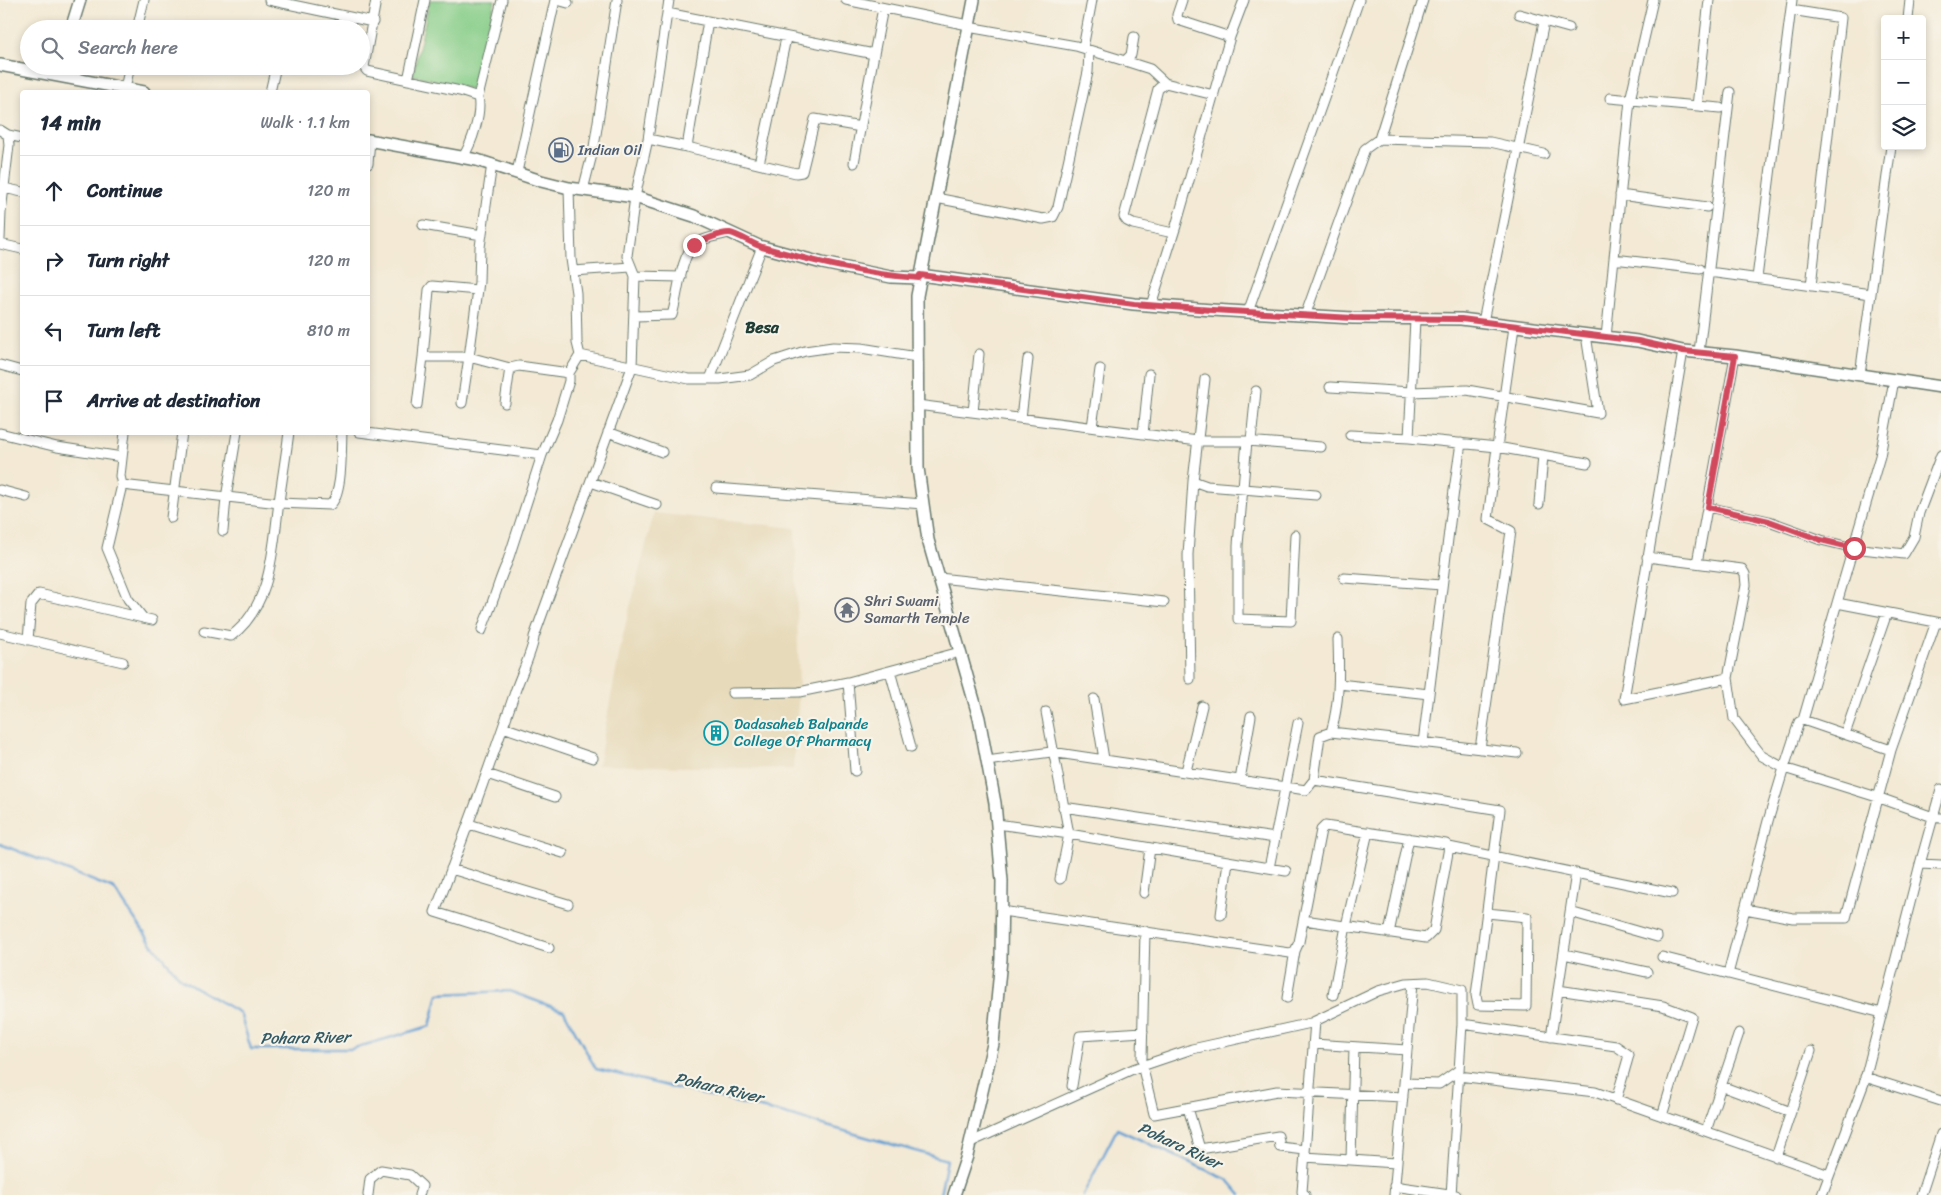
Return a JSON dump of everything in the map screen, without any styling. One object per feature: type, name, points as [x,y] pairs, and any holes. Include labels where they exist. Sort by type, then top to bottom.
[{"type":"street","points":[[74,20],[80,0]]},
{"type":"street","points":[[140,20],[144,0]]},
{"type":"street","points":[[270,0],[364,20]]},
{"type":"street","points":[[370,37],[376,0]]},
{"type":"street","points":[[408,80],[425,0]]},
{"type":"street","points":[[463,157],[474,132],[480,104],[478,97],[502,0]]},
{"type":"street","points":[[516,172],[556,0],[568,3]]},
{"type":"street","points":[[584,190],[594,147],[617,0]]},
{"type":"street","points":[[549,948],[435,912],[488,774],[523,667],[534,643],[537,628],[632,367],[635,276],[627,256],[635,197],[648,139],[669,0]]},
{"type":"street","points":[[846,0],[879,5],[1126,60],[1150,69],[1165,83],[1214,94]]},
{"type":"street","points":[[954,1195],[971,1142],[993,1044],[1001,959],[1002,881],[997,824],[979,718],[928,540],[918,468],[917,296],[919,277],[974,0]]},
{"type":"street","points":[[936,198],[1043,219],[1053,217],[1058,207],[1088,72],[1086,50],[1092,0]]},
{"type":"street","points":[[1182,0],[1177,15],[1178,20],[1230,37]]},
{"type":"street","points":[[1150,305],[1174,233],[1230,37],[1244,0]]},
{"type":"street","points":[[1248,312],[1359,0]]},
{"type":"street","points":[[1305,316],[1365,149],[1379,139],[1423,0]]},
{"type":"street","points":[[1606,337],[1630,100],[1653,0]]},
{"type":"street","points":[[1697,106],[1709,0]]},
{"type":"street","points":[[1757,278],[1792,0]]},
{"type":"street","points":[[1908,15],[1910,0]]},
{"type":"street","points":[[854,162],[874,54],[879,5]]},
{"type":"street","points":[[1791,10],[1841,18],[1811,286]]},
{"type":"street","points":[[667,13],[874,54]]},
{"type":"street","points":[[1519,14],[1570,28]]},
{"type":"street","points":[[687,147],[708,21]]},
{"type":"street","points":[[1483,322],[1544,22]]},
{"type":"street","points":[[1126,60],[1130,55],[1134,37]]},
{"type":"street","points":[[759,164],[786,38]]},
{"type":"street","points":[[0,65],[20,67]]},
{"type":"street","points":[[370,72],[460,91],[478,97]]},
{"type":"street","points":[[73,75],[130,90]]},
{"type":"street","points":[[131,75],[134,90]]},
{"type":"street","points":[[270,90],[274,75]]},
{"type":"street","points":[[1165,83],[1158,90],[1124,217],[1127,222],[1133,224],[1174,233]]},
{"type":"street","points":[[1699,352],[1704,270],[1730,92]]},
{"type":"street","points":[[1610,98],[1720,108]]},
{"type":"street","points":[[648,139],[796,173],[802,172],[814,119],[861,127]]},
{"type":"street","points":[[4,133],[20,137]]},
{"type":"street","points":[[0,239],[9,145],[4,133]]},
{"type":"street","points":[[1379,139],[1490,142],[1544,154]]},
{"type":"street","points":[[370,140],[463,157],[569,188],[635,197],[694,216],[762,247],[822,263],[891,276],[919,277],[1150,305],[1305,316],[1415,320],[1446,319],[1483,322],[1638,341],[1683,351],[1735,356],[1941,387]]},
{"type":"street","points":[[1860,375],[1889,150]]},
{"type":"street","points":[[462,403],[478,290],[482,235],[492,164]]},
{"type":"street","points":[[4,188],[20,192]]},
{"type":"street","points":[[482,630],[507,563],[542,455],[557,420],[569,380],[569,372],[580,354],[577,343],[576,293],[573,271],[569,188]]},
{"type":"street","points":[[1620,196],[1707,207]]},
{"type":"street","points":[[423,225],[482,235]]},
{"type":"street","points":[[634,316],[672,316],[686,259],[694,245],[702,240],[730,233]]},
{"type":"street","points":[[0,244],[20,249]]},
{"type":"street","points":[[710,379],[762,247]]},
{"type":"street","points":[[1614,259],[1871,294]]},
{"type":"street","points":[[573,271],[631,267]]},
{"type":"street","points":[[635,276],[681,277]]},
{"type":"street","points":[[417,405],[429,290],[432,286],[478,290]]},
{"type":"street","points":[[1409,438],[1415,320]]},
{"type":"street","points":[[1480,749],[1511,531],[1488,519],[1514,327]]},
{"type":"street","points":[[1330,387],[1411,392],[1467,390],[1598,413],[1586,335]]},
{"type":"street","points":[[580,354],[689,379],[750,375],[774,361],[805,351],[833,347],[861,348],[917,357]]},
{"type":"street","points":[[1683,351],[1624,699],[1728,678]]},
{"type":"street","points":[[973,412],[980,354]]},
{"type":"street","points":[[1697,563],[1735,356]]},
{"type":"street","points":[[423,357],[469,357],[510,368],[519,366],[569,372]]},
{"type":"street","points":[[1021,418],[1028,359]]},
{"type":"street","points":[[0,365],[20,370]]},
{"type":"street","points":[[505,403],[510,368]]},
{"type":"street","points":[[1092,427],[1100,369]]},
{"type":"street","points":[[1142,434],[1149,374]]},
{"type":"street","points":[[1190,679],[1188,554],[1205,379]]},
{"type":"street","points":[[1728,974],[1768,821],[1799,722],[1803,720],[1880,456],[1894,380]]},
{"type":"street","points":[[1256,391],[1238,545],[1238,619],[1291,621],[1296,535]]},
{"type":"street","points":[[917,405],[1198,441],[1249,441],[1321,447]]},
{"type":"street","points":[[608,432],[662,452]]},
{"type":"street","points":[[0,433],[57,447],[122,457]]},
{"type":"street","points":[[370,433],[542,455]]},
{"type":"street","points":[[28,640],[31,604],[39,594],[148,619],[128,599],[107,548],[122,485],[120,476],[125,435]]},
{"type":"street","points":[[171,518],[182,435]]},
{"type":"street","points":[[223,532],[226,498],[236,435]]},
{"type":"street","points":[[204,631],[231,636],[240,630],[253,613],[272,561],[289,435]]},
{"type":"street","points":[[122,485],[226,498],[330,505],[334,501],[338,488],[342,435]]},
{"type":"street","points":[[1350,435],[1409,438],[1497,447],[1588,463]]},
{"type":"street","points":[[1423,743],[1461,443]]},
{"type":"street","points":[[1539,504],[1543,455]]},
{"type":"street","points":[[1708,507],[1769,521],[1821,540],[1854,548],[1904,554],[1914,537],[1919,513],[1941,455]]},
{"type":"street","points":[[1194,481],[1207,486],[1316,495]]},
{"type":"street","points":[[591,482],[656,505]]},
{"type":"street","points":[[716,488],[924,504]]},
{"type":"street","points":[[0,490],[26,498]]},
{"type":"street","points":[[1647,557],[1742,569],[1745,574],[1746,585],[1734,657],[1728,678],[1734,719],[1762,756],[1784,768],[1937,818]]},
{"type":"street","points":[[939,578],[1164,602]]},
{"type":"street","points":[[1344,578],[1442,585]]},
{"type":"street","points":[[1745,909],[1793,918],[1846,918],[1891,750],[1938,623],[1837,603]]},
{"type":"street","points":[[1845,734],[1887,613]]},
{"type":"street","points":[[0,633],[123,662]]},
{"type":"street","points":[[1332,732],[1337,713],[1339,684],[1338,639]]},
{"type":"street","points":[[732,693],[799,692],[848,682],[960,652]]},
{"type":"street","points":[[890,671],[911,747]]},
{"type":"street","points":[[848,682],[855,771]]},
{"type":"street","points":[[1339,684],[1429,694]]},
{"type":"street","points":[[1094,699],[1104,759]]},
{"type":"street","points":[[1186,771],[1202,706]]},
{"type":"street","points":[[1046,712],[1069,834],[1060,879]]},
{"type":"street","points":[[1240,780],[1251,716]]},
{"type":"street","points":[[1803,720],[1891,750]]},
{"type":"street","points":[[1269,868],[1298,723]]},
{"type":"street","points":[[503,726],[593,758]]},
{"type":"street","points":[[987,761],[1053,752],[1306,790],[1314,780],[1320,736],[1332,732],[1517,753]]},
{"type":"street","points":[[488,774],[555,797]]},
{"type":"street","points":[[1314,780],[1500,810],[1476,995],[1478,1005],[1526,1006],[1528,917],[1487,913]]},
{"type":"street","points":[[1822,1195],[1865,1077],[1920,864],[1937,818],[1941,789]]},
{"type":"street","points":[[1064,806],[1275,838]]},
{"type":"street","points":[[469,824],[563,854]]},
{"type":"street","points":[[997,824],[1069,834],[1286,871]]},
{"type":"street","points":[[1287,998],[1321,830],[1329,826],[1446,844],[1449,847],[1672,893]]},
{"type":"street","points":[[1333,995],[1346,926],[1368,832]]},
{"type":"street","points":[[1389,933],[1409,838]]},
{"type":"street","points":[[1304,920],[1426,938],[1434,930],[1449,847]]},
{"type":"street","points":[[1144,893],[1150,848]]},
{"type":"street","points":[[1221,915],[1228,861]]},
{"type":"street","points":[[1920,864],[1941,866]]},
{"type":"street","points":[[451,870],[568,904]]},
{"type":"street","points":[[1551,1037],[1576,873]]},
{"type":"street","points":[[1002,911],[1290,952],[1295,951]]},
{"type":"street","points":[[1570,912],[1657,937]]},
{"type":"street","points":[[1145,932],[1142,1062],[1154,1114],[1277,1091],[1403,1097]]},
{"type":"street","points":[[1564,954],[1647,972]]},
{"type":"street","points":[[1662,957],[1882,1013]]},
{"type":"street","points":[[971,1142],[1142,1062],[1314,1021],[1378,991],[1406,983],[1428,982],[1476,995]]},
{"type":"street","points":[[1413,983],[1394,1190],[1453,1194],[1462,990]]},
{"type":"street","points":[[1558,990],[1663,1006],[1692,1017],[1662,1116]]},
{"type":"street","points":[[1305,1195],[1302,1192],[1314,1021]]},
{"type":"street","points":[[1462,1024],[1616,1046],[1629,1055],[1616,1100]]},
{"type":"street","points":[[1072,1086],[1080,1036],[1142,1032]]},
{"type":"street","points":[[1706,1132],[1739,1033]]},
{"type":"street","points":[[1313,1044],[1407,1050]]},
{"type":"street","points":[[1351,1160],[1354,1047]]},
{"type":"street","points":[[1776,1157],[1811,1051]]},
{"type":"street","points":[[1404,1083],[1439,1084],[1459,1073],[1595,1092],[1829,1175]]},
{"type":"street","points":[[1865,1077],[1941,1102]]},
{"type":"street","points":[[1721,1086],[1791,1112]]},
{"type":"street","points":[[1188,1108],[1200,1149],[1278,1136],[1280,1148],[1351,1160],[1396,1163]]},
{"type":"street","points":[[1921,1195],[1941,1134]]},
{"type":"street","points":[[368,1195],[370,1179],[381,1170],[410,1175],[422,1186],[419,1195]]},
{"type":"shaded area","points":[[654,513],[795,528],[799,692],[793,769],[598,765],[623,635]]},
{"type":"green space","points":[[430,0],[495,0],[475,90],[413,75]]},
{"type":"waterway","name":"Pohara River","points":[[0,844],[114,889],[152,944],[181,979],[240,1013],[251,1049],[351,1049],[430,1026],[438,994],[509,991],[564,1011],[596,1069],[781,1113],[947,1160],[940,1195]]},
{"type":"waterway","name":"Pohara River","points":[[1083,1195],[1117,1129],[1228,1180],[1241,1195]]},
{"type":"place","name":"Indian Oil","points":[[561,150]]},
{"type":"place","name":"Shri Swami Samarth Temple","points":[[847,610]]},
{"type":"place","name":"Dadasaheb Balpande College Of Pharmacy","points":[[716,733]]},
{"type":"district","name":"Besa","points":[[762,327]]},
{"type":"route","points":[[694,245],[702,240],[730,233],[762,247],[822,263],[891,276],[919,278],[920,275],[956,278],[1134,304],[1212,310],[1353,318],[1461,319],[1638,341],[1683,351],[1735,356],[1708,507],[1769,521],[1821,540],[1854,548]]}]
